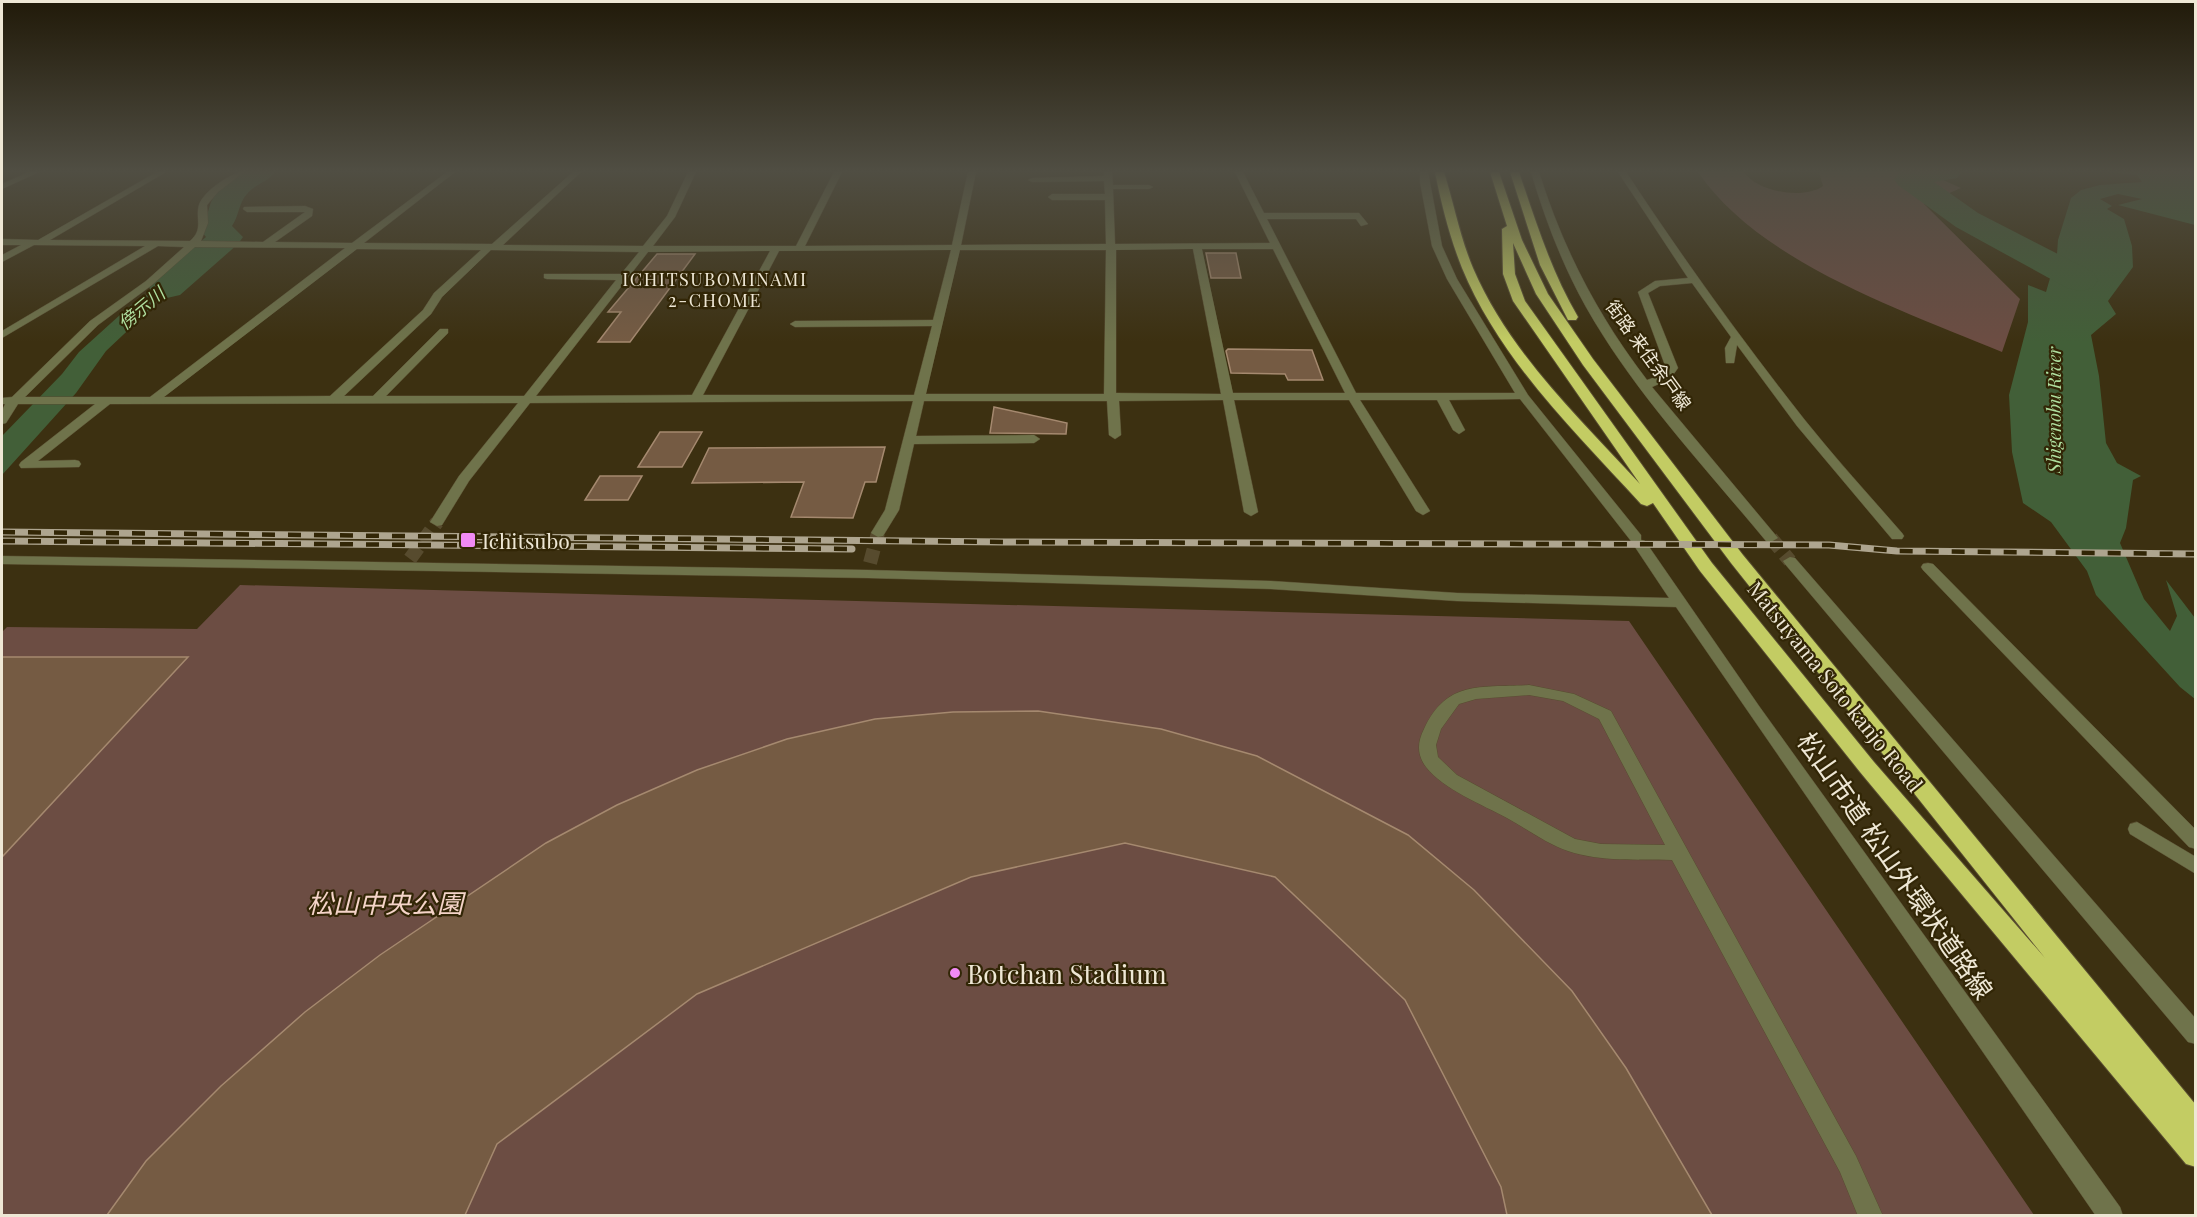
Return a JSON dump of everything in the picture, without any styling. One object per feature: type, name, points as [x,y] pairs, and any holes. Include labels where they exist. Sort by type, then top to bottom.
[{"type":"highway","points":[[1454,229],[1472,278],[1490,312],[1518,355],[1706,567]]},
{"type":"highway","name":"Matsuyama Soto kanjo Road","points":[[1507,229],[1509,274],[1519,301],[1706,567],[1867,767],[2196,1154]]},
{"type":"highway","name":"Matsuyama Soto kanjo Road","points":[[1513,229],[1542,294],[1588,362],[1744,568],[2196,1127]]},
{"type":"highway","points":[[1532,229],[1557,294],[1652,447]]},
{"type":"street","points":[[2,259],[61,229]]},
{"type":"street","points":[[2,420],[94,323],[149,283],[195,244],[203,229]]},
{"type":"street","points":[[264,245],[288,229]]},
{"type":"street","points":[[153,400],[376,229]]},
{"type":"street","points":[[333,400],[427,312],[438,295],[513,229]]},
{"type":"street","points":[[437,522],[464,479],[662,229]]},
{"type":"street","points":[[799,248],[809,229]]},
{"type":"street","points":[[878,533],[892,510],[960,229]]},
{"type":"street","points":[[1110,229],[1112,396],[1115,435]]},
{"type":"street","points":[[1268,229],[1352,396],[1423,511]]},
{"type":"street","points":[[1434,229],[1437,246],[1452,279],[1523,396]]},
{"type":"street","name":"街路 来住余戸線","points":[[1556,229],[1576,277],[1603,326],[1646,385],[1771,538]]},
{"type":"street","points":[[1660,229],[1736,337],[1801,423],[1897,536]]},
{"type":"street","points":[[2,242],[647,248],[1277,246]]},
{"type":"street","points":[[2,335],[155,244]]},
{"type":"street","points":[[1197,246],[1251,512]]},
{"type":"street","points":[[696,398],[776,248]]},
{"type":"street","points":[[547,276],[624,277]]},
{"type":"street","points":[[1646,385],[1666,377],[1672,368],[1643,292],[1659,284],[1695,280]]},
{"type":"street","points":[[795,324],[938,323]]},
{"type":"street","points":[[376,400],[444,331]]},
{"type":"street","points":[[1730,361],[1730,348],[1736,337]]},
{"type":"street","points":[[1441,396],[1459,430]]},
{"type":"street","points":[[2,401],[1523,396]]},
{"type":"street","name":"松山市道 松山外環状道路線","points":[[1523,396],[1638,541],[2111,1215]]},
{"type":"street","points":[[75,464],[25,465],[108,400]]},
{"type":"street","points":[[909,440],[1034,439]]},
{"type":"street","points":[[2,560],[869,569],[1270,585],[1457,597],[1680,603]]},
{"type":"street","points":[[1790,561],[2196,1035]]},
{"type":"street","points":[[1928,567],[2196,842]]},
{"type":"street","points":[[1678,853],[1601,852],[1571,845],[1451,779],[1435,766],[1427,751],[1430,736],[1443,709],[1457,698],[1529,690],[1559,693],[1586,703],[1605,715],[1848,1164],[1871,1215]]},
{"type":"street","points":[[2137,829],[2196,867]]},
{"type":"green space","points":[[1753,229],[1949,229],[2020,299],[2002,352],[1837,281]]},
{"type":"green space","name":"松山中央公園","points":[[240,585],[1629,621],[2034,1215],[2,1215],[2,632],[7,627],[197,629]]},
{"type":"water","name":"Shigenobu River","points":[[2061,229],[2127,229],[2132,246],[2133,267],[2108,301],[2116,314],[2091,335],[2099,376],[2106,443],[2117,463],[2141,476],[2133,480],[2126,528],[2120,543],[2144,599],[2170,631],[2177,616],[2166,580],[2195,618],[2195,699],[2180,687],[2096,595],[2087,571],[2051,522],[2023,503],[2012,452],[2009,395],[2028,322],[2028,285],[2046,292],[2057,254]]},
{"type":"water","points":[[235,237],[176,290],[158,302],[106,351],[76,393],[2,475],[2,436],[62,374],[79,352],[131,305],[150,293],[208,240]]},
{"type":"building","points":[[1206,253],[1236,253],[1241,278],[1211,278]]},
{"type":"building","points":[[657,254],[695,254],[630,342],[598,342],[621,312],[608,312]]},
{"type":"building","points":[[1228,349],[1312,350],[1323,380],[1288,380],[1285,374],[1231,373],[1226,351]]},
{"type":"building","points":[[994,407],[1067,423],[1066,434],[990,433]]},
{"type":"building","points":[[660,432],[702,432],[682,467],[638,467]]},
{"type":"building","points":[[885,447],[876,482],[865,482],[853,518],[791,517],[804,482],[692,483],[709,448]]},
{"type":"building","points":[[600,476],[642,476],[628,500],[585,500]]},
{"type":"building","points":[[2,657],[188,657],[2,857]]},
{"type":"building","points":[[1038,711],[1161,729],[1257,756],[1408,835],[1474,890],[1572,991],[1626,1068],[1712,1215],[1507,1215],[1501,1187],[1405,1000],[1275,877],[1125,843],[971,877],[697,994],[497,1144],[465,1215],[107,1215],[146,1161],[221,1086],[305,1012],[380,955],[546,843],[617,805],[697,770],[787,739],[875,719],[953,712]]},
{"type":"waterway","name":"傍示川","points":[[167,287],[226,237],[216,229]]},
{"type":"waterway","points":[[1984,229],[2080,280]]},
{"type":"tunnel","points":[[410,559],[437,522]]},
{"type":"tunnel","points":[[870,563],[878,533]]},
{"type":"tunnel","points":[[1771,538],[1790,561]]},
{"type":"railway","points":[[2,532],[1005,542],[1829,545],[1897,551],[2196,554]]},
{"type":"railway","points":[[2,541],[852,549]]},
{"type":"place","name":"Ichitsubo","points":[[468,540]]},
{"type":"place","name":"Botchan Stadium","points":[[955,973]]},
{"type":"district","name":"ICHITSUBOMINAMI 2-CHOME","points":[[715,289]]}]
